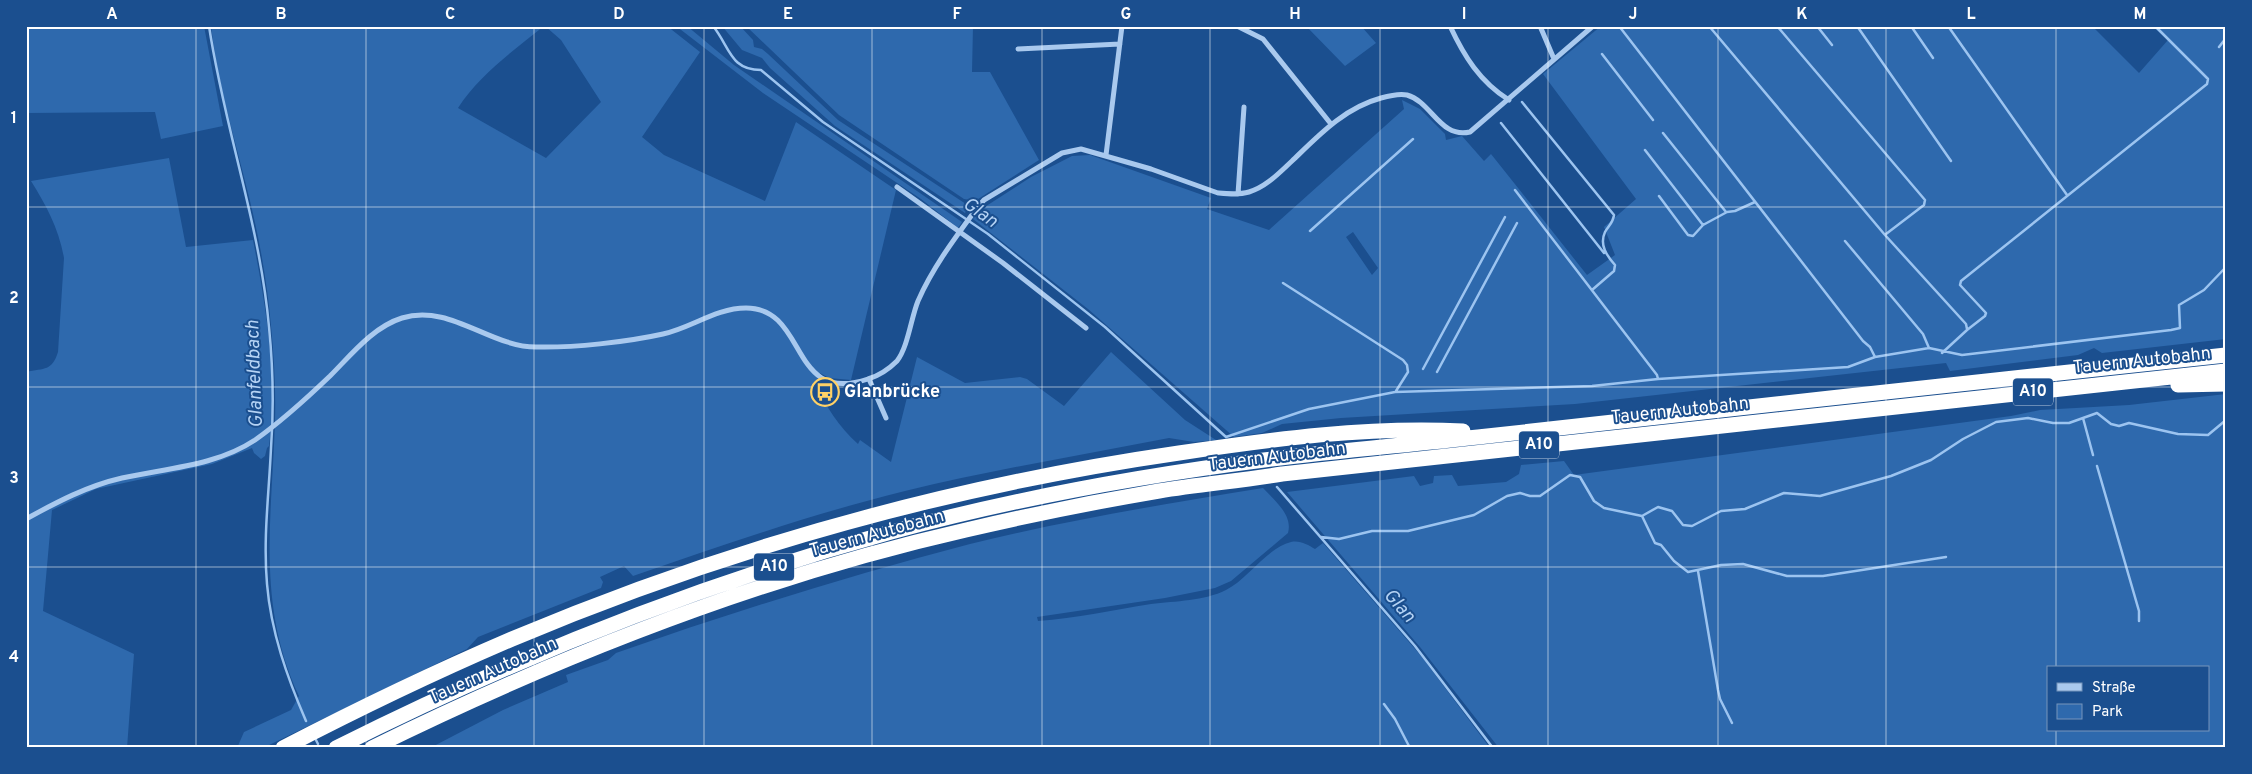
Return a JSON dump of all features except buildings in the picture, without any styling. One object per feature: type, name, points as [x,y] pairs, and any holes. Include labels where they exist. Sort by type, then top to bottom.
[{"type":"highway","name":"Tauern Autobahn","points":[[1507,433],[2226,355]]},
{"type":"highway","name":"Tauern Autobahn","points":[[372,748],[444,712],[573,656],[705,606],[794,577],[964,530],[1080,505],[1161,491],[1282,474],[2226,371]]},
{"type":"highway","points":[[2130,381],[2141,387],[2226,384]]},
{"type":"highway","points":[[283,748],[424,678],[512,639],[604,602],[791,538],[936,500],[1045,476],[1250,443],[1416,428],[1507,433]]},
{"type":"highway","name":"A10","points":[[336,748],[428,702],[517,662],[607,626],[700,591],[794,560],[894,531],[1073,490],[1267,459],[1507,433]]},
{"type":"street","points":[[1106,155],[1122,26]]},
{"type":"street","points":[[1237,26],[1262,39],[1331,124]]},
{"type":"street","points":[[1450,26],[1468,62],[1495,92],[1509,100]]},
{"type":"street","points":[[1540,26],[1554,59]]},
{"type":"street","points":[[26,519],[64,498],[88,488],[121,479],[190,465],[222,456],[245,446],[264,433],[322,384],[375,333],[391,322],[414,315],[453,321],[527,347],[550,347],[663,334],[717,314],[748,308],[765,311],[782,323],[805,362],[820,378],[836,383],[855,383],[869,379],[883,372],[896,362],[902,354],[918,301],[933,272],[960,230],[977,208],[984,200],[1062,153],[1082,149],[1106,155],[1218,193],[1238,194],[1260,187],[1278,175],[1331,124],[1369,102],[1382,98],[1406,95],[1417,101],[1449,130],[1465,133],[1477,128],[1593,26]]},
{"type":"street","points":[[1018,49],[1120,44]]},
{"type":"street","points":[[1238,194],[1244,107]]},
{"type":"street","points":[[897,187],[960,230],[1086,328]]},
{"type":"street","points":[[869,379],[886,418]]},
{"type":"green space","points":[[26,26],[204,26],[223,126],[161,139],[155,112],[26,113]]},
{"type":"green space","points":[[211,26],[544,26],[486,74],[458,108],[546,158],[601,102],[561,40],[545,26],[667,26],[700,52],[642,137],[664,155],[765,201],[796,122],[896,190],[851,380],[829,378],[820,373],[816,383],[833,416],[858,444],[860,440],[891,462],[917,357],[965,383],[1020,377],[1027,379],[1064,406],[1111,352],[1185,420],[1216,440],[1194,442],[1169,438],[971,476],[905,491],[802,520],[633,576],[624,566],[600,577],[603,582],[601,588],[478,637],[467,649],[263,748],[237,748],[244,732],[291,710],[299,696],[286,662],[277,628],[272,594],[270,526],[275,397],[273,350],[267,291],[262,255],[221,86]]},
{"type":"green space","points":[[676,26],[687,26],[734,65],[962,222],[958,228],[921,199],[763,93]]},
{"type":"green space","points":[[722,26],[740,26],[753,40],[754,47],[762,49],[768,54],[838,120],[969,206],[965,213],[835,126],[770,68],[762,58],[742,50]]},
{"type":"green space","points":[[746,26],[973,26],[972,72],[990,72],[1039,160],[975,201],[964,199],[839,115]]},
{"type":"green space","points":[[1306,26],[1361,26],[1376,43],[1345,66]]},
{"type":"green space","points":[[1601,26],[2092,26],[2139,73],[2168,40],[2152,26],[2226,26],[2226,339],[2102,353],[2094,348],[2078,355],[1950,371],[1946,363],[1575,404],[1341,418],[1282,424],[1262,433],[1234,437],[1088,309],[973,219],[977,212],[1031,177],[1072,156],[1090,155],[1211,198],[1207,209],[1269,230],[1404,109],[1402,100],[1420,109],[1445,134],[1446,140],[1462,136],[1484,161],[1491,154],[1587,275],[1615,255],[1604,227],[1636,199],[1543,74]],"holes":[[[1353,232],[1378,268],[1372,275],[1346,237]]]},
{"type":"green space","points":[[169,158],[186,247],[253,240],[269,342],[272,394],[269,446],[265,456],[261,459],[254,453],[252,448],[212,464],[96,489],[52,510],[43,611],[134,654],[127,748],[26,748],[26,372],[47,368],[53,363],[58,352],[64,258],[59,237],[51,218],[31,181]]},
{"type":"green space","points":[[2226,394],[2226,748],[1499,748],[1420,647],[1287,492],[1414,476],[1420,486],[1433,483],[1434,476],[1452,475],[1458,486],[1506,482],[1519,474],[1521,465],[1564,461],[1574,475],[2011,416],[2040,410],[2129,405]]},
{"type":"green space","points":[[1263,488],[1278,503],[1285,514],[1289,526],[1288,533],[1231,581],[1215,588],[1165,598],[1037,617],[1038,621],[1190,600],[1217,594],[1234,585],[1266,556],[1283,545],[1298,542],[1315,549],[1323,543],[1422,657],[1490,748],[430,748],[503,710],[568,682],[566,675],[608,660],[616,653],[792,595],[881,568],[1006,535],[1116,513]]},
{"type":"waterway","name":"Glanfeldbach","points":[[209,26],[223,101],[258,251],[269,327],[273,402],[266,550],[269,602],[281,654],[292,688],[306,721]]},
{"type":"waterway","points":[[713,26],[737,62],[751,69],[761,70],[823,122],[988,234],[1105,327],[1226,437],[1309,409],[1395,392],[1592,386],[1658,379],[1848,367],[1875,357],[1929,348],[1962,355],[2171,330],[2180,328],[2179,305],[2204,290],[2226,267]]},
{"type":"waterway","points":[[1619,26],[1863,341],[1870,347],[1875,357]]},
{"type":"waterway","points":[[1709,26],[1885,235],[1966,324],[1967,329]]},
{"type":"waterway","points":[[1777,26],[1925,200],[1924,205],[1886,234]]},
{"type":"waterway","points":[[1817,26],[1832,45]]},
{"type":"waterway","points":[[1857,26],[1951,161]]},
{"type":"waterway","points":[[1911,26],[1933,58]]},
{"type":"waterway","points":[[1948,26],[2067,195]]},
{"type":"waterway","points":[[1942,353],[1985,316],[1986,313],[1960,285],[1961,281],[2207,84],[2208,79],[2155,26]]},
{"type":"waterway","points":[[2219,47],[2226,38]]},
{"type":"waterway","points":[[1602,54],[1653,120]]},
{"type":"waterway","points":[[1522,102],[1614,215],[1603,237],[1603,246],[1615,265],[1614,271],[1592,290]]},
{"type":"waterway","points":[[1501,123],[1604,253]]},
{"type":"waterway","points":[[1663,133],[1726,212]]},
{"type":"waterway","points":[[1310,231],[1413,139]]},
{"type":"waterway","points":[[1645,150],[1703,225]]},
{"type":"waterway","points":[[1515,190],[1657,375],[1658,379]]},
{"type":"waterway","points":[[1659,196],[1688,235],[1693,236],[1703,225],[1727,212],[1735,211],[1755,202]]},
{"type":"waterway","points":[[1423,369],[1505,217]]},
{"type":"waterway","points":[[1437,372],[1517,223]]},
{"type":"waterway","points":[[1845,241],[1923,334],[1929,348]]},
{"type":"waterway","points":[[1283,283],[1403,360],[1407,365],[1408,372],[1396,391]]},
{"type":"waterway","points":[[1642,516],[1658,507],[1672,511],[1683,525],[1692,526],[1721,511],[1745,509],[1784,493],[1820,496],[1891,476],[1931,460],[1963,439],[1996,422],[2028,418],[2053,423],[2069,423],[2097,413],[2111,424],[2119,426],[2129,423],[2178,434],[2208,435],[2226,420]]},
{"type":"waterway","points":[[2083,418],[2093,455]]},
{"type":"waterway","points":[[2097,466],[2139,611],[2139,621]]},
{"type":"waterway","points":[[1321,537],[1339,539],[1372,531],[1408,531],[1474,515],[1507,496],[1520,493],[1540,496],[1570,475],[1580,477],[1594,501],[1604,508],[1642,516],[1655,543],[1661,545],[1674,561],[1688,572],[1721,565],[1743,564],[1787,576],[1823,576],[1946,557]]},
{"type":"waterway","name":"Glan","points":[[1277,487],[1415,646],[1493,748]]},
{"type":"waterway","points":[[1698,571],[1720,699],[1732,723]]},
{"type":"waterway","points":[[1384,704],[1395,719],[1410,748]]},
{"type":"waterway","name":"Glanfeldbach","points":[[316,740],[318,744]]},
{"type":"place","name":"Glanbrücke","points":[[825,392]]}]
